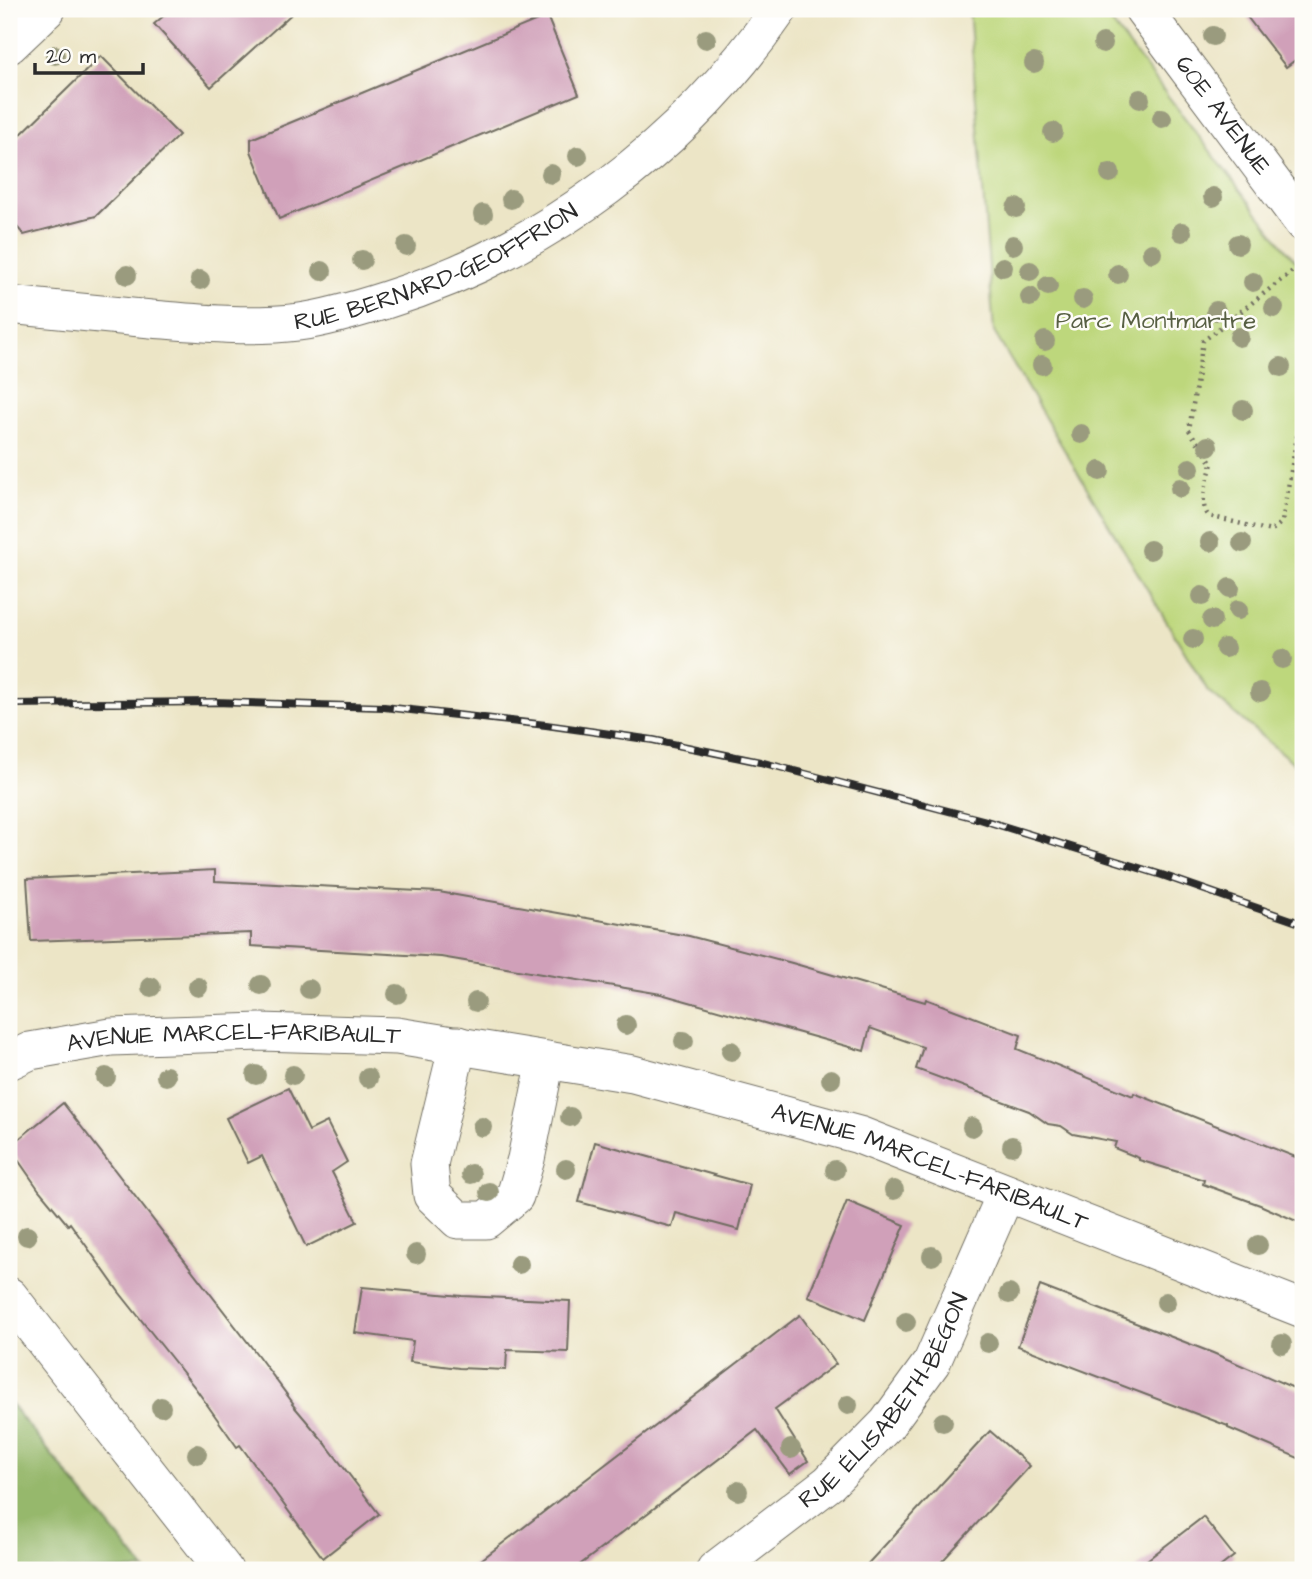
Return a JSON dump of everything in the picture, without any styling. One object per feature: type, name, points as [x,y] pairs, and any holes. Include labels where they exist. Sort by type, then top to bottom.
[{"type":"street","points":[[9,46],[47,9]]},
{"type":"street","name":"RUE BERNARD-GEOFFRION","points":[[9,306],[234,326],[301,322],[354,310],[416,291],[473,268],[530,239],[637,163],[723,83],[779,9]]},
{"type":"street","name":"60E AVENUE","points":[[1143,9],[1303,223]]},
{"type":"street","name":"AVENUE MARCEL-FARIBAULT","points":[[9,1061],[30,1051],[111,1037],[247,1032],[397,1036],[633,1074],[859,1135],[1303,1309]]},
{"type":"street","points":[[458,1045],[429,1164],[432,1195],[458,1220],[486,1220],[515,1196],[526,1159],[546,1059]]},
{"type":"street","name":"RUE ÉLISABETH-BÉGON","points":[[715,1570],[829,1483],[887,1424],[932,1362],[1006,1193]]},
{"type":"street","points":[[9,1296],[224,1570]]},
{"type":"path","points":[[1303,263],[1203,341],[1189,430],[1212,463],[1203,505],[1205,513],[1271,531],[1282,522],[1303,402]]},
{"type":"green space","name":"Parc Montmartre","points":[[969,9],[1101,9],[1303,269],[1303,771],[1208,691],[994,332]]},
{"type":"green space","points":[[9,1402],[145,1570],[9,1570]]},
{"type":"building","points":[[172,9],[297,9],[211,87],[154,24]]},
{"type":"building","points":[[1241,9],[1303,9],[1303,54],[1286,67]]},
{"type":"building","points":[[547,16],[579,94],[279,219],[251,151],[251,139]]},
{"type":"building","points":[[101,56],[179,135],[96,216],[24,235],[9,218],[9,146]]},
{"type":"building","points":[[215,870],[215,881],[439,892],[689,936],[925,1002],[926,999],[1021,1035],[1017,1049],[1303,1160],[1303,1224],[1203,1184],[1204,1180],[1139,1160],[1114,1148],[1116,1142],[1073,1134],[1061,1126],[1048,1124],[1029,1111],[916,1069],[923,1047],[870,1028],[864,1051],[661,994],[441,957],[251,946],[251,933],[31,941],[27,879]]},
{"type":"building","points":[[288,1088],[309,1131],[327,1122],[347,1162],[332,1172],[357,1222],[306,1247],[262,1156],[248,1163],[226,1118]]},
{"type":"building","points":[[63,1103],[379,1514],[323,1558],[240,1445],[237,1447],[70,1223],[68,1225],[39,1190],[9,1147]]},
{"type":"building","points":[[595,1142],[750,1185],[739,1230],[676,1213],[672,1227],[579,1202]]},
{"type":"building","points":[[847,1201],[905,1225],[865,1320],[808,1296]]},
{"type":"building","points":[[1040,1286],[1213,1353],[1303,1392],[1303,1460],[1228,1426],[1018,1346]]},
{"type":"building","points":[[362,1287],[462,1296],[570,1301],[568,1352],[507,1350],[506,1370],[410,1362],[413,1341],[355,1333]]},
{"type":"building","points":[[800,1315],[836,1364],[775,1409],[808,1461],[790,1474],[757,1430],[573,1570],[468,1570]]},
{"type":"building","points":[[990,1431],[1030,1466],[934,1570],[862,1570]]},
{"type":"building","points":[[1203,1517],[1234,1556],[1216,1570],[1134,1570]]},
{"type":"railway","points":[[9,704],[214,702],[384,707],[653,740],[760,762],[983,820],[1162,875],[1303,924]]}]
